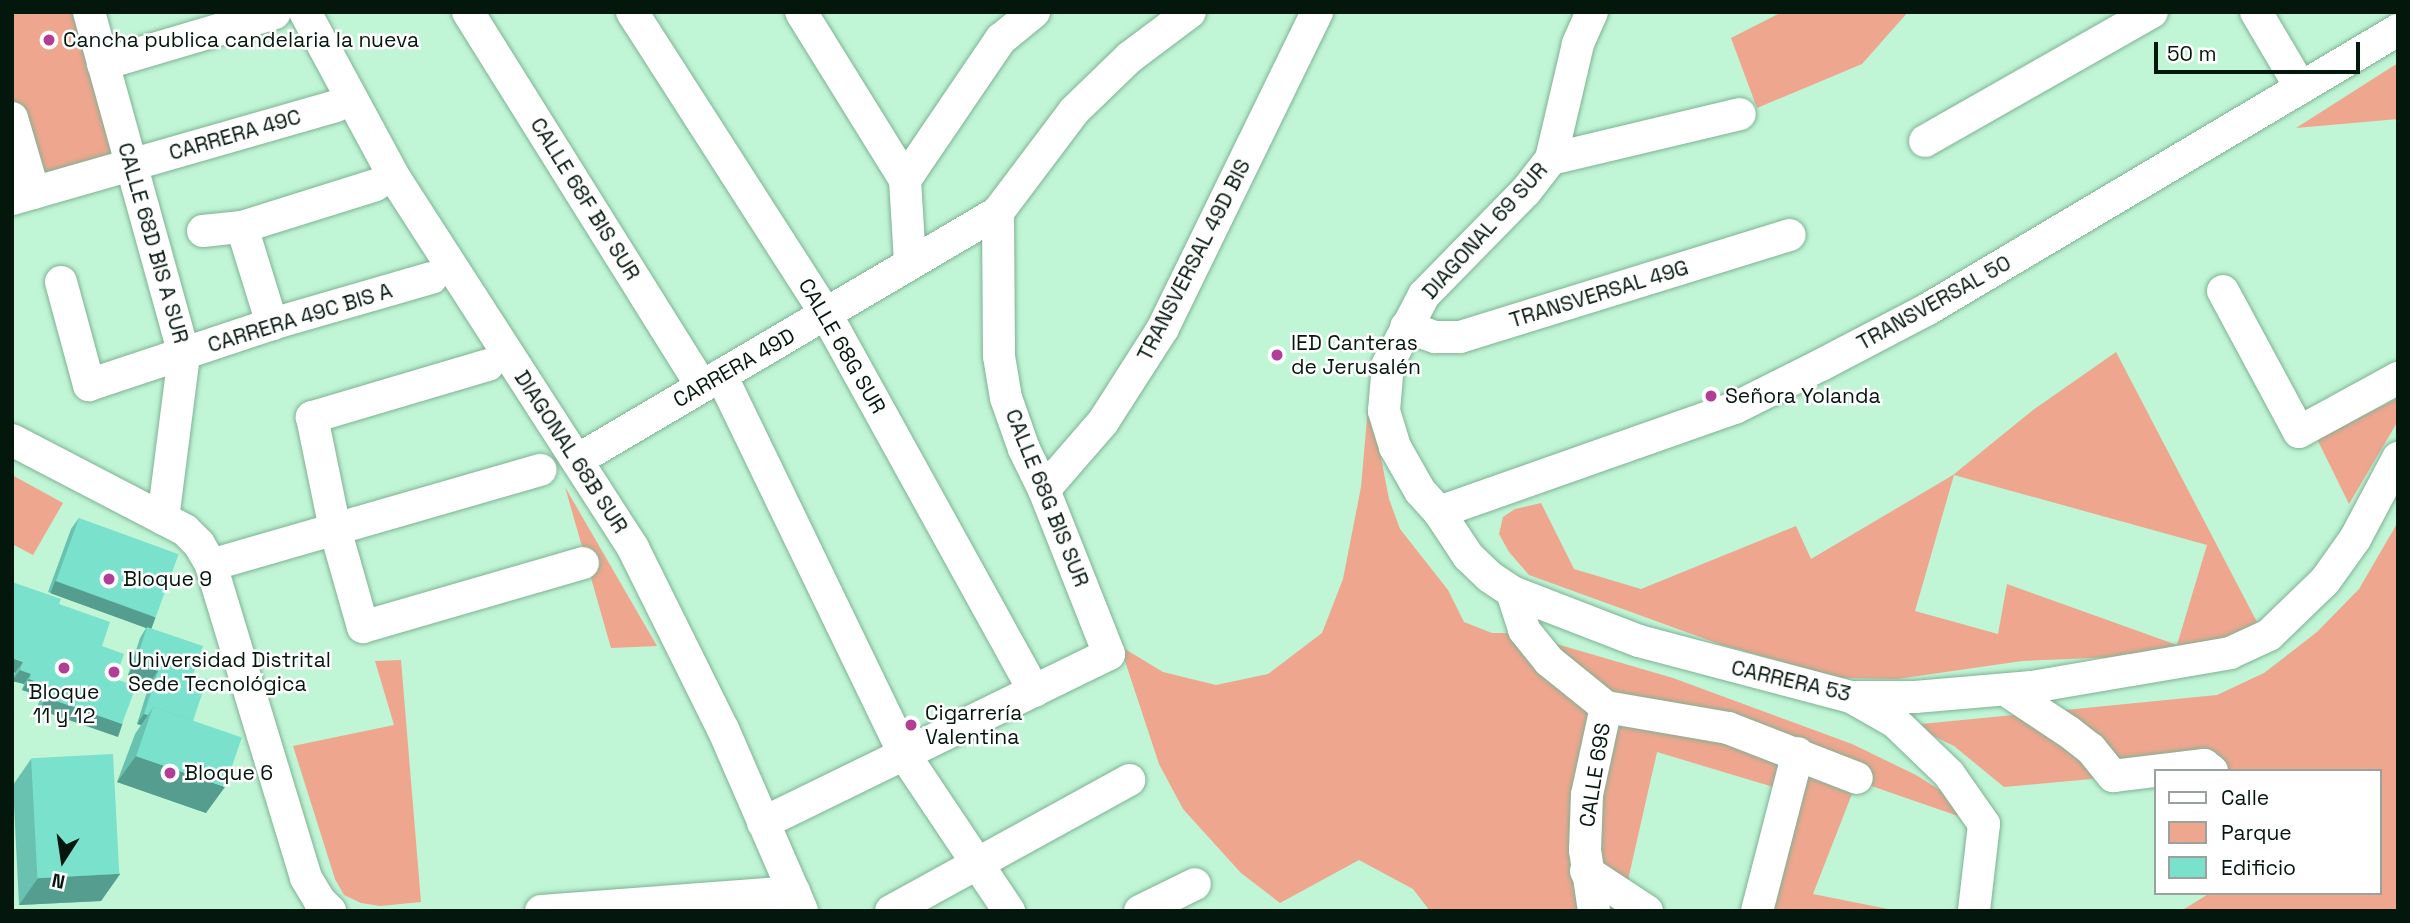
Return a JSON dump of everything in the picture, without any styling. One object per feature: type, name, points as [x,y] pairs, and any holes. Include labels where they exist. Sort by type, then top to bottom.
[{"type":"street","name":"CALLE 68D BIS A SUR","points":[[89,12],[184,355],[163,519]]},
{"type":"street","name":"CALLE 68F BIS SUR","points":[[468,12],[711,381],[904,754],[1009,911]]},
{"type":"street","name":"CALLE 68G SUR","points":[[632,12],[826,314],[1034,691]]},
{"type":"street","points":[[801,12],[905,180],[910,262]]},
{"type":"street","points":[[905,180],[1001,39],[1034,12]]},
{"type":"street","points":[[998,212],[1074,111],[1130,57],[1191,12]]},
{"type":"street","name":"TRANSVERSAL 49D BIS","points":[[1044,490],[1103,422],[1163,328],[1317,12]]},
{"type":"street","name":"DIAGONAL 69 SUR","points":[[1439,512],[1420,491],[1395,447],[1384,411],[1388,364],[1423,295],[1527,191],[1551,159],[1578,44],[1591,12]]},
{"type":"street","points":[[1925,141],[2152,12]]},
{"type":"street","points":[[2256,12],[2301,88]]},
{"type":"street","points":[[103,64],[192,24],[290,13]]},
{"type":"street","name":"DIAGONAL 68B SUR","points":[[290,13],[508,358],[579,459],[633,548],[723,729],[798,901]]},
{"type":"street","name":"TRANSVERSAL 50","points":[[1439,512],[1735,408],[1928,309],[2398,30]]},
{"type":"street","name":"CARRERA 49C","points":[[23,196],[336,106]]},
{"type":"street","points":[[1551,159],[1740,114]]},
{"type":"street","points":[[12,118],[23,196]]},
{"type":"street","points":[[203,231],[242,227],[376,185]]},
{"type":"street","name":"CARRERA 49D","points":[[579,459],[998,212]]},
{"type":"street","name":"CALLE 68G BIS SUR","points":[[998,212],[999,356],[1006,398],[1024,449],[1044,490],[1109,654],[1034,691]]},
{"type":"street","points":[[242,227],[272,324]]},
{"type":"street","name":"TRANSVERSAL 49G","points":[[1406,327],[1435,337],[1460,337],[1790,235]]},
{"type":"street","name":"CARRERA 49C BIS A","points":[[61,282],[89,385],[272,324],[431,278]]},
{"type":"street","points":[[2223,291],[2299,432],[2398,378]]},
{"type":"street","points":[[488,365],[312,417],[335,529],[362,627],[583,563]]},
{"type":"street","points":[[12,440],[185,530],[199,544],[211,565],[306,878],[319,900],[330,911]]},
{"type":"street","name":"CARRERA 53","points":[[1439,512],[1468,556],[1490,577],[1512,592],[1639,641],[1851,697],[2007,691],[2230,653],[2269,635],[2325,581],[2355,539],[2398,458]]},
{"type":"street","points":[[211,565],[541,470]]},
{"type":"street","name":"CALLE 69S","points":[[1512,592],[1524,630],[1549,661],[1606,707],[1587,795],[1586,871],[1594,911]]},
{"type":"street","points":[[763,823],[1034,691]]},
{"type":"street","points":[[2007,691],[2091,749],[2113,776],[2154,771]]},
{"type":"street","points":[[1851,697],[1895,722],[1940,765],[1984,824],[1974,911]]},
{"type":"street","points":[[1606,707],[1728,728],[1857,778]]},
{"type":"street","points":[[1758,911],[1798,753]]},
{"type":"street","points":[[2171,769],[2204,765],[2210,769]]},
{"type":"street","points":[[891,911],[1129,779]]},
{"type":"street","points":[[1586,871],[1647,911]]},
{"type":"street","points":[[1140,911],[1195,884]]},
{"type":"street","points":[[541,911],[798,901]]},
{"type":"green space","points":[[12,12],[83,12],[125,162],[38,186],[12,94]]},
{"type":"green space","points":[[1782,12],[1908,12],[1862,64],[1757,108],[1731,38]]},
{"type":"green space","points":[[2398,63],[2398,119],[2296,128]]},
{"type":"green space","points":[[2116,352],[2258,624],[2211,644],[2166,655],[2022,661],[1897,679],[1841,678],[1722,645],[1529,575],[1509,552],[1499,534],[1503,517],[1515,509],[1541,503],[1574,569],[1641,589],[1796,526],[1811,559],[1953,475],[2033,410]],"holes":[[[1954,475],[2207,545],[2177,645],[2007,584],[1998,634],[1915,611]]]},
{"type":"green space","points":[[1369,396],[1389,499],[1400,529],[1448,590],[1464,622],[1492,633],[1519,633],[1673,678],[1852,744],[1916,775],[1943,792],[1961,817],[1857,781],[1813,894],[1898,911],[1754,911],[1783,790],[1657,752],[1621,911],[1430,911],[1413,889],[1359,860],[1280,903],[1241,873],[1183,809],[1159,764],[1120,646],[1163,672],[1216,685],[1268,674],[1322,633],[1343,579],[1361,487]]},
{"type":"green space","points":[[2398,398],[2398,421],[2349,504],[2317,439]]},
{"type":"green space","points":[[12,475],[63,503],[33,555],[12,544]]},
{"type":"green space","points":[[565,487],[657,646],[611,648]]},
{"type":"green space","points":[[2398,522],[2398,911],[2181,911],[2207,895],[2382,895],[2382,769],[2154,769],[2154,773],[2004,787],[1954,746],[1911,725],[2217,695],[2264,673],[2317,632],[2359,589]]},
{"type":"green space","points":[[401,660],[421,902],[380,906],[361,903],[344,895],[335,879],[293,746],[394,725],[375,661]]},
{"type":"building","name":"Bloque 9","points":[[79,518],[179,554],[156,617],[56,581]]},
{"type":"building","name":"Bloque 11 y 12","points":[[12,582],[61,599],[59,604],[110,622],[102,646],[124,654],[115,679],[136,686],[122,724],[45,697],[49,686],[29,679],[31,674],[20,670],[23,662],[12,658]]},
{"type":"building","points":[[147,627],[203,646],[193,675],[207,679],[193,721],[153,707],[148,715],[144,714],[158,671],[135,664]]},
{"type":"building","points":[[153,707],[242,738],[225,787],[136,756]]},
{"type":"building","points":[[113,754],[119,874],[37,878],[31,758]]},
{"type":"place","name":"Cancha publica candelaria la nueva","points":[[49,40]]},
{"type":"place","name":"IED Canteras de Jerusalén","points":[[1277,355]]},
{"type":"place","name":"Señora Yolanda","points":[[1711,396]]},
{"type":"place","name":"Bloque 9","points":[[109,579]]},
{"type":"place","name":"Bloque 11 y 12","points":[[64,668]]},
{"type":"place","name":"Universidad Distrital Sede Tecnológica","points":[[114,672]]},
{"type":"place","name":"Cigarrería Valentina","points":[[911,725]]},
{"type":"place","name":"Bloque 6","points":[[170,773]]}]
